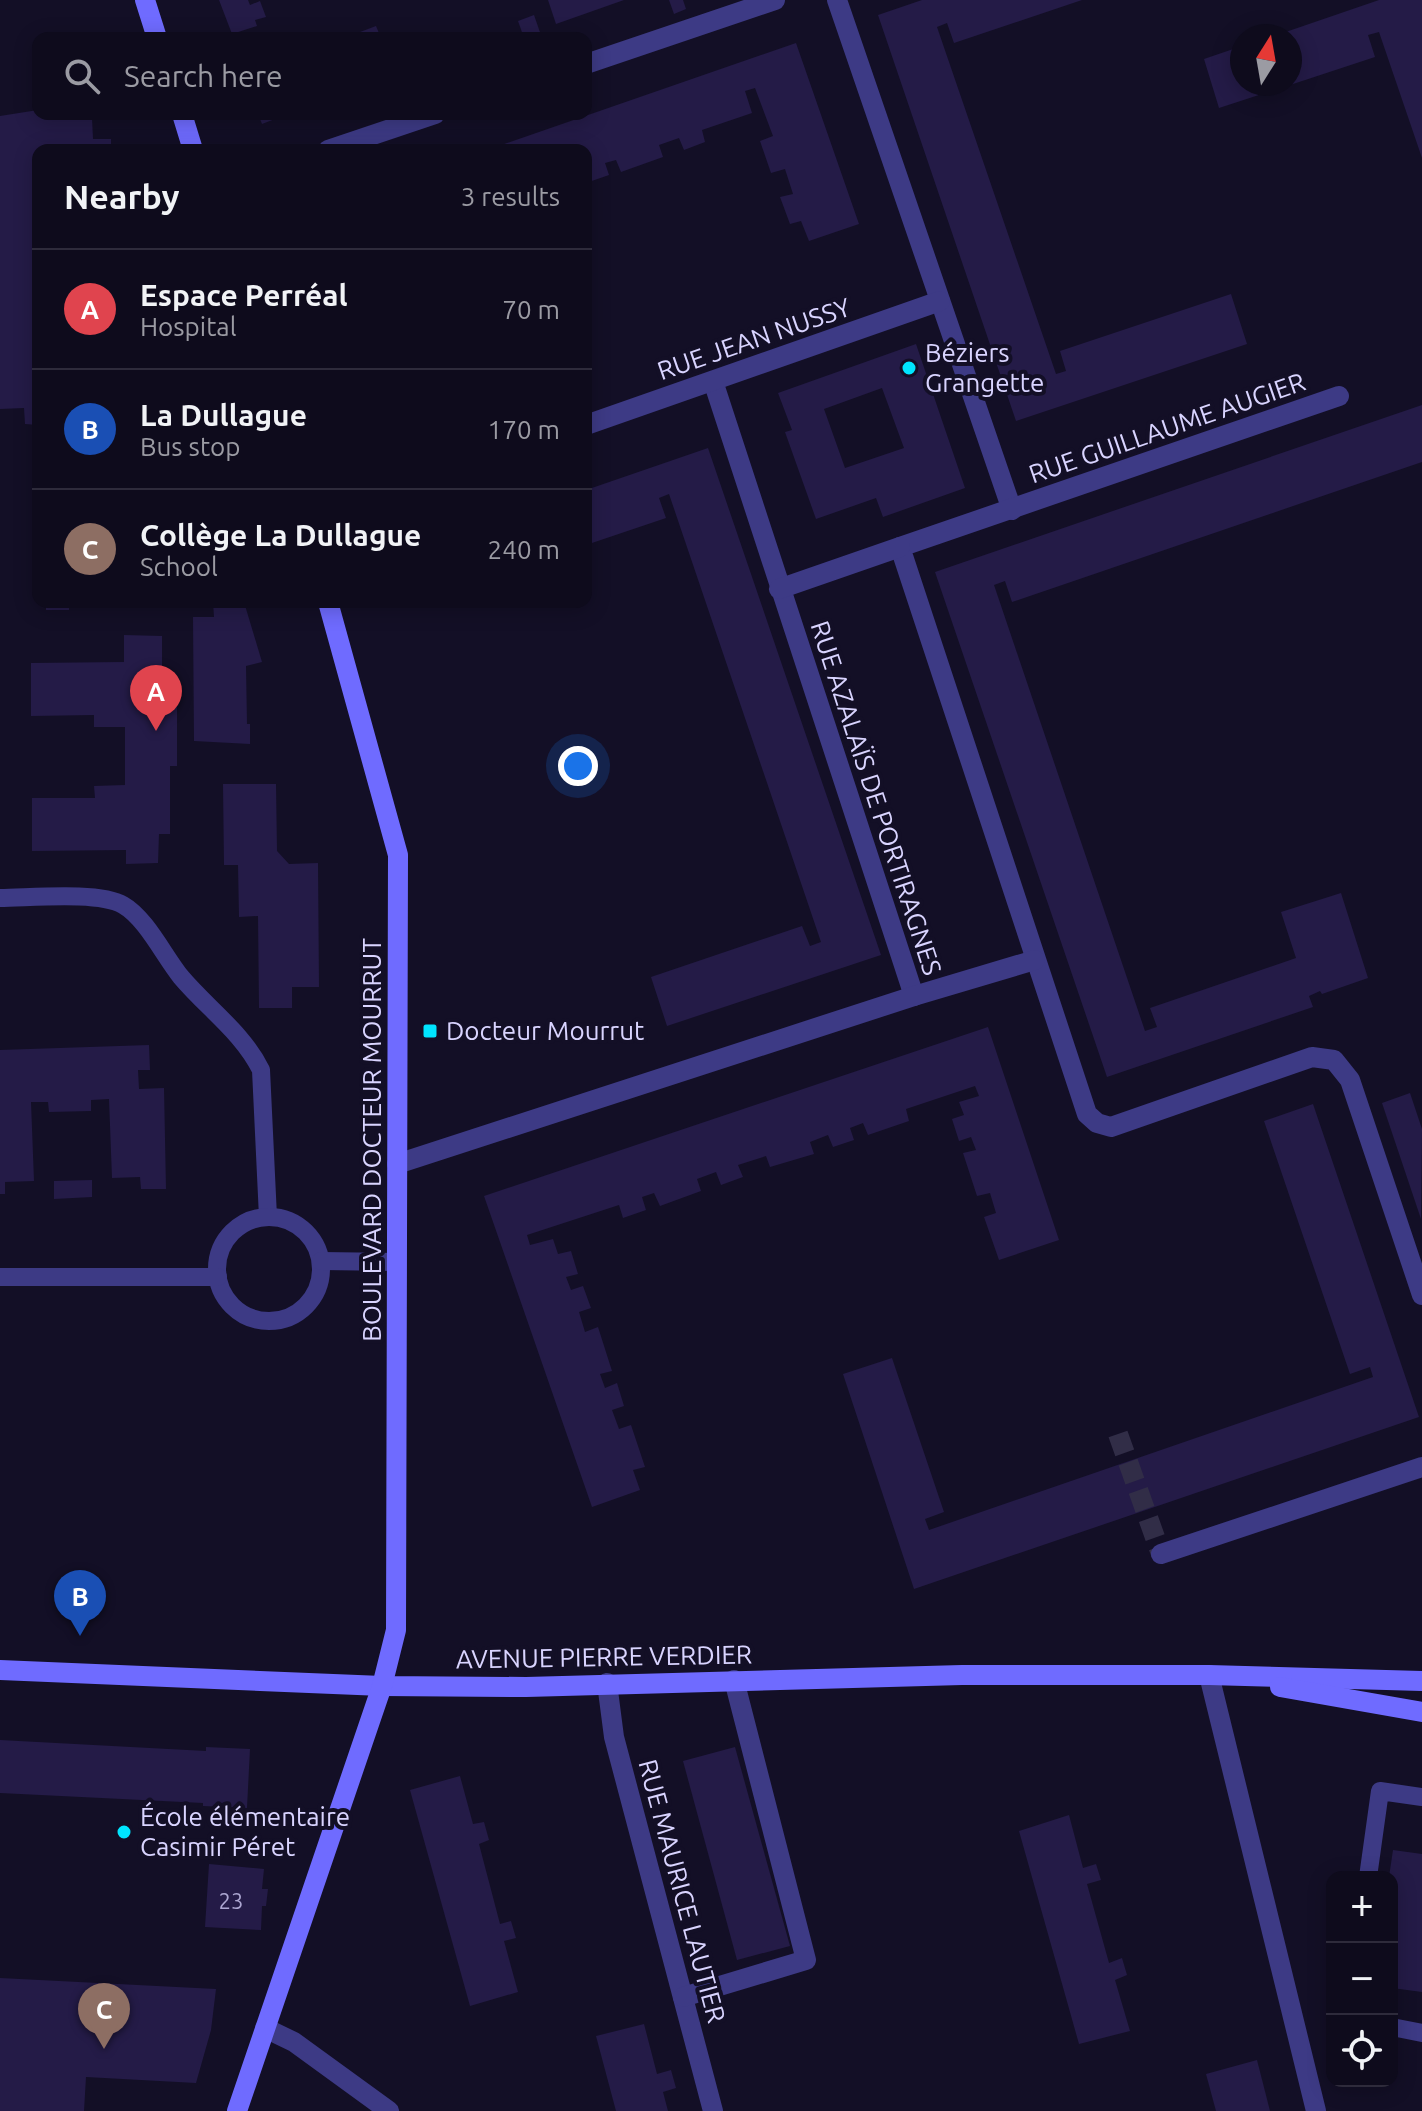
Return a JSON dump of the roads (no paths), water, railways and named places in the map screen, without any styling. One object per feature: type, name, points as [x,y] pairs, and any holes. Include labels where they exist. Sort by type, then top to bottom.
[{"type":"main road","points":[[145,0],[155,32]]},
{"type":"main road","points":[[184,120],[191,144]]},
{"type":"main road","name":"BOULEVARD DOCTEUR MOURRUT","points":[[237,2111],[382,1686],[396,1630],[398,855],[330,608]]},
{"type":"main road","name":"AVENUE PIERRE VERDIER","points":[[0,1670],[382,1686],[526,1687],[962,1675],[1209,1675],[1422,1681]]},
{"type":"main road","name":"AVENUE PIERRE VERDIER","points":[[1209,1675],[1422,1712]]},
{"type":"street","points":[[592,62],[775,0]]},
{"type":"street","points":[[779,589],[1012,510],[837,0]]},
{"type":"street","points":[[346,144],[417,120]]},
{"type":"street","name":"RUE JEAN NUSSY","points":[[592,423],[940,301]]},
{"type":"street","name":"RUE AZALAÏS DE PORTIRAGNES","points":[[713,381],[914,996],[1035,960]]},
{"type":"street","name":"RUE GUILLAUME AUGIER","points":[[1012,510],[1339,396]]},
{"type":"street","points":[[900,547],[1087,1114],[1097,1123],[1111,1127],[1312,1057],[1334,1060],[1350,1080],[1422,1295]]},
{"type":"street","points":[[397,1164],[914,996]]},
{"type":"street","points":[[1161,1554],[1422,1467]]},
{"type":"street","points":[[1209,1675],[1316,2111]]},
{"type":"street","points":[[683,1997],[806,1960],[734,1680]]},
{"type":"street","name":"RUE MAURICE LAUTIER","points":[[607,1683],[614,1737],[713,2111]]},
{"type":"street","points":[[265,2028],[294,2042],[389,2111]]},
{"type":"lane","points":[[0,898],[102,898],[124,905],[144,925],[181,978],[244,1042],[261,1070],[268,1217]]},
{"type":"lane","points":[[284,1218],[299,1225],[311,1237],[321,1261],[320,1284],[313,1299],[287,1319],[271,1322],[254,1320],[239,1313],[227,1301],[218,1277],[218,1254],[226,1239],[251,1219],[284,1218]]},
{"type":"lane","points":[[321,1261],[397,1262]]},
{"type":"lane","points":[[0,1277],[218,1277]]},
{"type":"lane","points":[[1369,1871],[1380,1791],[1422,1797]]},
{"type":"lane","points":[[1398,2028],[1422,2033]]},
{"type":"tunnel","points":[[1118,1434],[1161,1554]]},
{"type":"place","name":"Béziers Grangette","points":[[909,368]]},
{"type":"place","name":"Espace Perréal","points":[[156,731]]},
{"type":"place","name":"Docteur Mourrut","points":[[430,1031]]},
{"type":"place","name":"La Dullague","points":[[80,1636]]},
{"type":"place","name":"École élémentaire Casimir Péret","points":[[124,1832]]},
{"type":"place","name":"Collège La Dullague","points":[[104,2049]]}]
